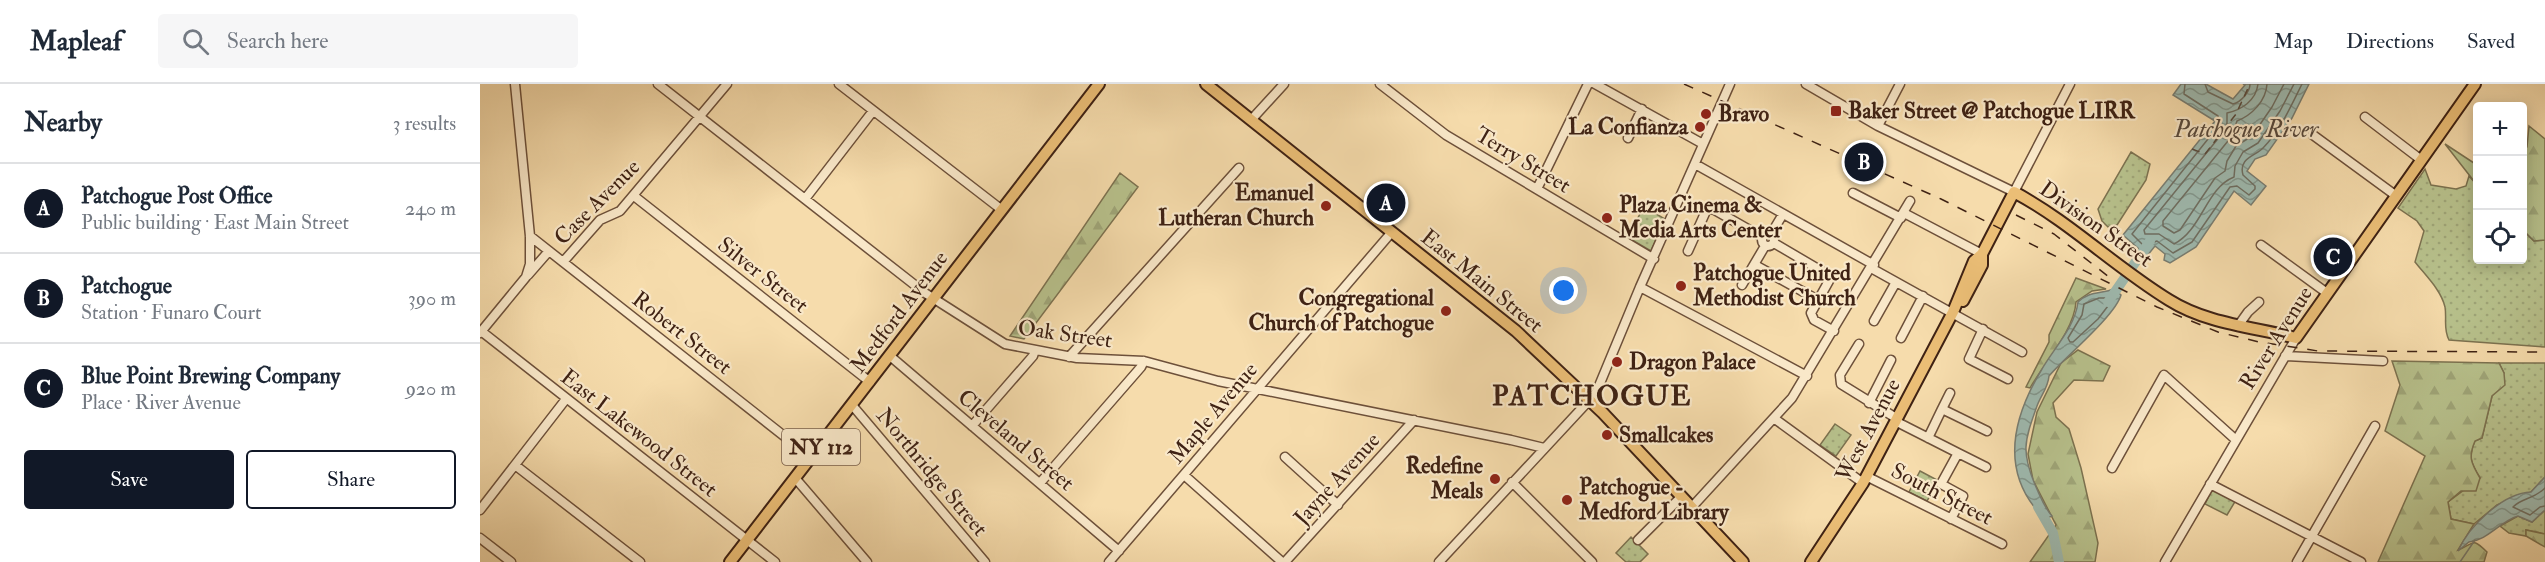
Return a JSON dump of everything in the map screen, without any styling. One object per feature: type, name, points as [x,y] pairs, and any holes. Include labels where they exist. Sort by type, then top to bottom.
[{"type":"main road","name":"Medford Avenue","points":[[730,562],[1098,84]]},
{"type":"main road","name":"East Main Street","points":[[1206,84],[1504,321],[1590,400],[1743,562]]},
{"type":"main road","name":"River Avenue","points":[[2296,338],[2475,84]]},
{"type":"main road","name":"West Avenue","points":[[1811,562],[1864,479],[1953,312],[1974,261],[1982,255],[2014,192]]},
{"type":"main road","name":"Division Street","points":[[2014,192],[2058,218],[2170,301],[2200,315],[2238,326],[2296,338]]},
{"type":"street","points":[[515,84],[530,236],[530,264],[526,277]]},
{"type":"street","name":"Oak Street","points":[[658,84],[934,299],[1001,342],[1069,357],[1144,361],[1257,389],[1544,448]]},
{"type":"street","name":"Case Avenue","points":[[563,262],[600,220],[620,211],[634,196],[727,84]]},
{"type":"street","points":[[839,84],[1002,210]]},
{"type":"street","points":[[1252,119],[1284,84]]},
{"type":"street","name":"Terry Street","points":[[1380,84],[1446,135],[1653,259]]},
{"type":"street","points":[[1537,189],[1588,84]]},
{"type":"street","points":[[1595,84],[1703,144]]},
{"type":"street","points":[[1439,562],[1596,393],[1640,287],[1730,84]]},
{"type":"street","name":"Division Street","points":[[1806,84],[1878,126],[2014,192]]},
{"type":"street","points":[[1878,126],[1900,84]]},
{"type":"street","name":"West Avenue","points":[[2014,192],[2070,84]]},
{"type":"street","points":[[1628,138],[1642,109]]},
{"type":"street","points":[[805,199],[873,111]]},
{"type":"street","points":[[2365,117],[2420,159]]},
{"type":"street","points":[[2313,135],[2395,195]]},
{"type":"street","points":[[1695,164],[1896,282],[2022,352]]},
{"type":"street","points":[[1069,357],[1239,168]]},
{"type":"street","points":[[1853,194],[1982,255]]},
{"type":"street","name":"Silver Street","points":[[634,196],[870,382]]},
{"type":"street","points":[[1692,507],[1766,429],[1807,376],[1910,201]]},
{"type":"street","points":[[1688,251],[1706,211],[1711,208],[1830,276],[1811,313],[1812,317],[1834,331]]},
{"type":"street","points":[[1742,285],[1783,214]]},
{"type":"street","name":"Maple Avenue","points":[[1109,562],[1391,233]]},
{"type":"street","name":"Robert Street","points":[[530,236],[812,458]]},
{"type":"street","points":[[2261,245],[2327,293]]},
{"type":"street","points":[[481,332],[549,251]]},
{"type":"street","points":[[1755,265],[1818,300]]},
{"type":"street","points":[[1874,321],[1896,282]]},
{"type":"street","points":[[1640,287],[1807,376]]},
{"type":"street","points":[[1901,338],[1923,296]]},
{"type":"street","points":[[2238,326],[2259,302]]},
{"type":"street","points":[[1983,329],[1969,359],[2008,379]]},
{"type":"street","name":"East Lakewood Street","points":[[481,332],[775,562]]},
{"type":"street","name":"River Avenue","points":[[2164,562],[2296,338]]},
{"type":"street","points":[[1859,344],[1839,380],[1841,384],[1928,438],[1986,467]]},
{"type":"street","points":[[972,426],[1033,356],[1035,350]]},
{"type":"street","name":"Cleveland Street","points":[[890,356],[1119,551]]},
{"type":"street","points":[[2285,356],[2383,361]]},
{"type":"street","points":[[1869,403],[1891,360]]},
{"type":"street","points":[[1040,483],[1141,368],[1144,361]]},
{"type":"street","points":[[2112,468],[2164,375],[2236,440]]},
{"type":"street","points":[[1928,438],[1950,393]]},
{"type":"street","points":[[480,510],[566,399]]},
{"type":"street","name":"Northridge Street","points":[[852,405],[985,562]]},
{"type":"street","points":[[1942,409],[1987,431]]},
{"type":"street","name":"South Street","points":[[1775,418],[1864,479],[2002,544]]},
{"type":"street","name":"Jayne Avenue","points":[[1283,562],[1414,420]]},
{"type":"street","points":[[2297,562],[2375,426]]},
{"type":"street","points":[[1951,519],[1963,496],[1941,484],[1958,453]]},
{"type":"street","points":[[1285,456],[1338,504]]},
{"type":"street","points":[[515,465],[640,562]]},
{"type":"street","points":[[1184,475],[1283,562]]},
{"type":"street","points":[[796,478],[867,562]]},
{"type":"street","points":[[1512,482],[1592,562]]},
{"type":"street","points":[[2210,484],[2361,562]]},
{"type":"street","points":[[1638,540],[1682,496]]},
{"type":"street","points":[[480,538],[511,562]]},
{"type":"green space","points":[[2529,126],[2545,139],[2545,240],[2534,241],[2527,234]]},
{"type":"green space","points":[[2445,144],[2473,162],[2473,180]]},
{"type":"green space","points":[[2131,152],[2150,164],[2146,180],[2117,225],[2108,227],[2102,221],[2098,209]]},
{"type":"green space","points":[[2425,169],[2431,185],[2456,189],[2466,186],[2469,176],[2473,180],[2473,264],[2527,264],[2527,234],[2534,241],[2545,240],[2545,347],[2449,340],[2443,301],[2433,283],[2415,262],[2424,231],[2417,221],[2398,208]]},
{"type":"green space","points":[[1120,173],[1138,187],[1024,339],[1010,336]]},
{"type":"green space","points":[[1644,207],[1665,219],[1651,251],[1627,237]]},
{"type":"green space","points":[[2076,278],[2106,289],[2092,291],[2076,302],[2070,324],[2064,335],[2030,388],[2026,387],[2049,342],[2049,335]]},
{"type":"green space","points":[[2078,350],[2110,366],[2103,381],[2074,380],[2053,403],[2056,417],[2069,429],[2081,468],[2098,543],[2095,562],[2030,562],[2056,525],[2033,480],[2028,454],[2037,412],[2061,363]]},
{"type":"green space","points":[[2392,361],[2499,363],[2504,373],[2505,385],[2492,396],[2482,438],[2475,441],[2472,451],[2473,464],[2480,478],[2476,491],[2461,491],[2448,502],[2451,519],[2474,524],[2458,550],[2473,543],[2479,544],[2487,552],[2484,562],[2378,562],[2425,456],[2385,431],[2400,385]]},
{"type":"green space","points":[[2499,363],[2545,363],[2545,477],[2531,492],[2497,505],[2474,524],[2451,519],[2448,502],[2480,478],[2471,456],[2475,441],[2482,438],[2492,396],[2504,373]]},
{"type":"green space","points":[[1835,424],[1851,435],[1836,456],[1820,445]]},
{"type":"green space","points":[[1920,471],[1939,481],[1927,501],[1909,492]]},
{"type":"green space","points":[[2213,488],[2236,500],[2227,515],[2205,504]]},
{"type":"green space","points":[[2545,510],[2545,534],[2526,530],[2526,536],[2509,533],[2500,526],[2518,516],[2532,522]]},
{"type":"green space","points":[[2526,530],[2545,534],[2545,547],[2526,536]]},
{"type":"green space","points":[[1631,537],[1648,554],[1640,562],[1626,562],[1616,553]]},
{"type":"water","name":"Patchogue River","points":[[2181,84],[2206,84],[2233,99],[2245,85],[2243,84],[2309,84],[2292,118],[2266,155],[2255,159],[2247,171],[2266,186],[2251,205],[2234,191],[2196,247],[2170,263],[2164,260],[2165,254],[2155,246],[2147,256],[2123,235],[2215,121],[2173,95]]},
{"type":"water","points":[[2114,289],[2121,295],[2110,314],[2049,376],[2029,429],[2026,455],[2036,487],[2052,516],[2045,519],[2030,502],[2021,484],[2016,465],[2017,427],[2031,388],[2073,320],[2078,302],[2091,294]]},
{"type":"water","points":[[2545,477],[2545,510],[2532,522],[2518,516],[2482,538],[2469,542],[2458,551],[2470,531],[2488,512],[2509,498],[2531,492]]},
{"type":"waterway","name":"Patchogue River","points":[[2108,302],[2150,241]]},
{"type":"waterway","name":"Patchogue River","points":[[2038,507],[2053,533],[2059,562]]},
{"type":"waterway","points":[[2460,562],[2475,540]]},
{"type":"ferry route","points":[[2192,149],[2205,154],[2236,114],[2250,84]]},
{"type":"railway","points":[[1684,84],[1941,199],[2157,307],[2218,332],[2259,342],[2318,351],[2545,352]]},
{"type":"railway","points":[[2016,215],[2054,234],[2109,277]]},
{"type":"place","name":"Baker Street @ Patchogue LIRR","points":[[1836,111]]},
{"type":"place","name":"Bravo","points":[[1706,114]]},
{"type":"place","name":"La Confianza","points":[[1700,127]]},
{"type":"place","name":"Patchogue","points":[[1864,162]]},
{"type":"place","name":"Patchogue Post Office","points":[[1386,203]]},
{"type":"place","name":"Emanuel Lutheran Church","points":[[1326,206]]},
{"type":"place","name":"Plaza Cinema & Media Arts Center","points":[[1607,218]]},
{"type":"place","name":"Blue Point Brewing Company","points":[[2333,257]]},
{"type":"place","name":"Patchogue United Methodist Church","points":[[1681,286]]},
{"type":"place","name":"Congregational Church of Patchogue","points":[[1446,311]]},
{"type":"place","name":"Dragon Palace","points":[[1617,362]]},
{"type":"place","name":"Smallcakes","points":[[1607,435]]},
{"type":"place","name":"Redefine Meals","points":[[1495,479]]},
{"type":"place","name":"Patchogue - Medford Library","points":[[1567,500]]},
{"type":"district","name":"PATCHOGUE","points":[[1592,396]]}]
